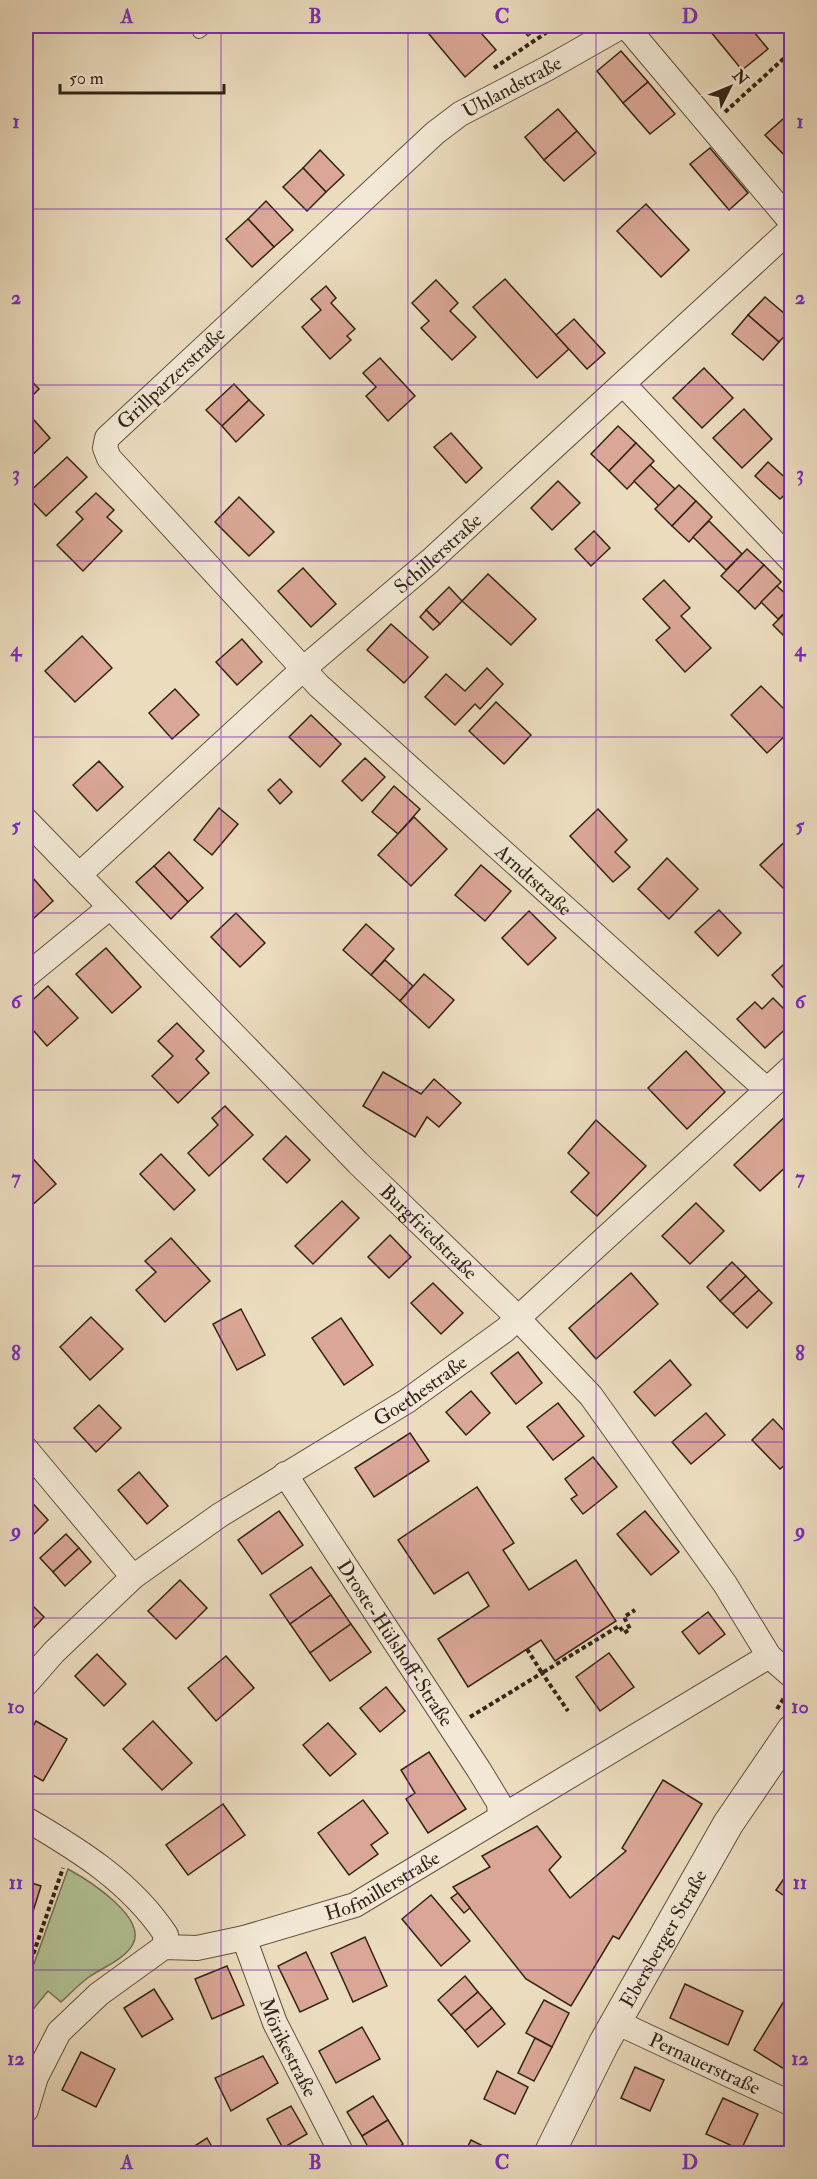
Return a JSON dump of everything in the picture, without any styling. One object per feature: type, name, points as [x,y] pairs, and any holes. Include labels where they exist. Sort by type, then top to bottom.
[{"type":"street","name":"Uhlandstraße","points":[[435,133],[460,114],[622,26]]},
{"type":"street","points":[[626,26],[711,124],[792,225]]},
{"type":"street","name":"Grillparzerstraße","points":[[302,669],[110,458],[105,448],[107,438],[435,133]]},
{"type":"street","name":"Schillerstraße","points":[[79,875],[302,669],[430,561],[624,385],[792,225]]},
{"type":"street","points":[[624,385],[792,561]]},
{"type":"street","name":"Arndtstraße","points":[[302,669],[488,841],[767,1090]]},
{"type":"street","name":"Burgfriedstraße","points":[[26,820],[358,1163],[519,1319],[591,1396],[725,1584],[769,1656],[792,1676]]},
{"type":"street","points":[[26,976],[109,908]]},
{"type":"street","name":"Goethestraße","points":[[26,1684],[54,1652],[133,1577],[220,1515],[407,1401],[519,1319],[792,1067]]},
{"type":"street","points":[[26,1449],[133,1577]]},
{"type":"street","name":"Droste-Hülshoff-Straße","points":[[285,1474],[499,1803],[500,1815]]},
{"type":"street","name":"Hofmillerstraße","points":[[165,1947],[196,1948],[244,1938],[355,1905],[492,1824],[500,1815],[536,1797],[769,1656]]},
{"type":"street","name":"Ebersberger Straße","points":[[549,2154],[616,2022],[728,1824],[792,1730]]},
{"type":"street","points":[[26,1819],[109,1871],[153,1916],[166,1935],[165,1947],[99,1994],[59,2032],[36,2077],[26,2110]]},
{"type":"street","name":"Mörikestraße","points":[[244,1938],[275,2023],[342,2154]]},
{"type":"street","name":"Pernauerstraße","points":[[616,2022],[792,2104]]},
{"type":"path","points":[[711,124],[792,51]]},
{"type":"path","points":[[451,1729],[619,1626],[624,1633],[630,1629],[624,1617],[635,1610]]},
{"type":"path","points":[[527,1649],[568,1711]]},
{"type":"path","points":[[26,1975],[71,1846]]},
{"type":"green space","points":[[68,1869],[101,1890],[124,1911],[132,1922],[135,1933],[133,1944],[125,1954],[85,1980],[61,2002],[48,1991],[26,2018],[26,1986]]},
{"type":"building","points":[[439,26],[475,26],[496,50],[465,77],[429,34]]},
{"type":"building","points":[[519,26],[540,26],[528,36]]},
{"type":"building","points":[[706,26],[749,26],[768,49],[742,70]]},
{"type":"building","points":[[621,51],[648,82],[623,103],[597,71]]},
{"type":"building","points":[[648,82],[675,114],[650,134],[623,103]]},
{"type":"building","points":[[558,109],[577,131],[544,160],[525,137]]},
{"type":"building","points":[[792,111],[792,154],[787,158],[765,135]]},
{"type":"building","points":[[577,131],[596,153],[564,181],[544,160]]},
{"type":"building","points":[[710,148],[748,193],[729,210],[690,164]]},
{"type":"building","points":[[320,150],[344,175],[326,192],[303,168]]},
{"type":"building","points":[[303,168],[326,192],[307,211],[283,187]]},
{"type":"building","points":[[266,201],[293,230],[274,247],[248,219]]},
{"type":"building","points":[[646,204],[689,250],[661,277],[617,231]]},
{"type":"building","points":[[248,219],[274,247],[252,267],[226,239]]},
{"type":"building","points":[[505,279],[569,349],[537,378],[473,307]]},
{"type":"building","points":[[436,280],[458,303],[450,311],[476,337],[452,360],[421,328],[429,321],[412,303]]},
{"type":"building","points":[[326,286],[336,298],[331,303],[355,329],[347,336],[351,340],[330,359],[302,327],[321,310],[311,299]]},
{"type":"building","points":[[765,297],[792,320],[792,328],[779,342],[748,315]]},
{"type":"building","points":[[748,315],[779,342],[763,360],[732,334]]},
{"type":"building","points":[[574,319],[605,353],[587,369],[556,335]]},
{"type":"building","points":[[380,358],[415,396],[388,421],[366,396],[376,387],[363,373]]},
{"type":"building","points":[[704,368],[733,398],[702,428],[673,398]]},
{"type":"building","points":[[26,375],[39,389],[26,402]]},
{"type":"building","points":[[234,384],[249,400],[222,426],[206,410]]},
{"type":"building","points":[[249,400],[264,415],[236,442],[222,426]]},
{"type":"building","points":[[744,409],[772,439],[742,468],[713,438]]},
{"type":"building","points":[[26,411],[50,438],[26,461]]},
{"type":"building","points":[[618,426],[636,443],[609,471],[591,454]]},
{"type":"building","points":[[451,433],[482,468],[466,483],[434,447]]},
{"type":"building","points":[[636,443],[654,461],[627,489],[609,471]]},
{"type":"building","points":[[67,457],[87,477],[46,516],[26,495]]},
{"type":"building","points":[[768,462],[792,484],[792,488],[780,499],[755,476]]},
{"type":"building","points":[[650,465],[675,489],[659,506],[634,481]]},
{"type":"building","points":[[558,481],[580,503],[552,530],[531,508]]},
{"type":"building","points":[[679,485],[696,501],[672,526],[655,509]]},
{"type":"building","points":[[96,493],[114,510],[107,517],[122,531],[83,571],[57,545],[83,519],[76,512]]},
{"type":"building","points":[[239,497],[274,532],[249,556],[215,522]]},
{"type":"building","points":[[696,501],[712,517],[689,542],[672,526]]},
{"type":"building","points":[[709,521],[742,554],[726,570],[693,537]]},
{"type":"building","points":[[594,531],[610,548],[591,566],[575,549]]},
{"type":"building","points":[[747,549],[764,565],[738,592],[721,576]]},
{"type":"building","points":[[764,565],[781,582],[755,609],[738,592]]},
{"type":"building","points":[[303,568],[336,604],[311,627],[278,591]]},
{"type":"building","points":[[488,574],[536,619],[511,645],[462,601]]},
{"type":"building","points":[[664,580],[690,608],[681,616],[711,648],[685,672],[656,640],[670,628],[643,599]]},
{"type":"building","points":[[777,586],[792,600],[792,606],[778,619],[761,602]]},
{"type":"building","points":[[449,587],[462,601],[440,624],[426,610]]},
{"type":"building","points":[[792,606],[792,637],[788,640],[773,625]]},
{"type":"building","points":[[426,610],[440,624],[433,630],[420,617]]},
{"type":"building","points":[[391,624],[428,657],[404,683],[367,650]]},
{"type":"building","points":[[82,636],[112,668],[75,702],[45,671]]},
{"type":"building","points":[[242,639],[262,662],[237,685],[216,662]]},
{"type":"building","points":[[487,668],[503,684],[480,709],[475,704],[455,725],[425,697],[446,674],[465,691]]},
{"type":"building","points":[[761,686],[792,717],[792,729],[767,753],[731,715]]},
{"type":"building","points":[[175,689],[199,715],[172,739],[149,713]]},
{"type":"building","points":[[496,702],[531,735],[504,764],[469,731]]},
{"type":"building","points":[[311,715],[341,744],[320,767],[289,737]]},
{"type":"building","points":[[365,758],[385,777],[362,801],[342,781]]},
{"type":"building","points":[[99,761],[123,787],[97,811],[73,785]]},
{"type":"building","points":[[280,779],[292,792],[280,804],[268,790]]},
{"type":"building","points":[[394,786],[420,809],[398,834],[372,812]]},
{"type":"building","points":[[219,808],[238,824],[212,855],[194,840]]},
{"type":"building","points":[[598,809],[627,840],[615,852],[630,867],[613,882],[570,836]]},
{"type":"building","points":[[414,817],[447,849],[411,886],[378,855]]},
{"type":"building","points":[[792,835],[792,897],[760,865]]},
{"type":"building","points":[[169,852],[203,888],[188,902],[154,866]]},
{"type":"building","points":[[667,858],[698,889],[669,919],[638,889]]},
{"type":"building","points":[[481,865],[511,891],[485,921],[455,895]]},
{"type":"building","points":[[154,866],[188,902],[171,919],[136,882]]},
{"type":"building","points":[[26,870],[53,901],[26,925]]},
{"type":"building","points":[[719,910],[741,933],[718,956],[695,932]]},
{"type":"building","points":[[529,911],[556,938],[528,965],[502,938]]},
{"type":"building","points":[[236,913],[265,943],[240,967],[211,937]]},
{"type":"building","points":[[366,924],[394,949],[371,975],[343,950]]},
{"type":"building","points":[[106,948],[141,987],[112,1013],[76,974]]},
{"type":"building","points":[[792,957],[792,990],[788,993],[772,975]]},
{"type":"building","points":[[385,960],[413,986],[400,1001],[371,975]]},
{"type":"building","points":[[424,974],[454,1000],[429,1028],[400,1001]]},
{"type":"building","points":[[48,986],[78,1018],[47,1046],[26,1022],[26,1006]]},
{"type":"building","points":[[773,998],[792,1017],[792,1023],[765,1048],[737,1019],[755,1002],[762,1009]]},
{"type":"building","points":[[177,1023],[204,1051],[196,1059],[209,1073],[178,1103],[152,1076],[173,1056],[158,1041]]},
{"type":"building","points":[[686,1051],[725,1092],[687,1129],[648,1088]]},
{"type":"building","points":[[383,1072],[421,1094],[434,1079],[461,1103],[439,1127],[427,1117],[415,1137],[363,1106]]},
{"type":"building","points":[[225,1106],[253,1135],[209,1176],[188,1153],[218,1125],[212,1118]]},
{"type":"building","points":[[792,1110],[792,1161],[760,1191],[734,1165]]},
{"type":"building","points":[[596,1120],[646,1166],[597,1216],[571,1192],[589,1173],[568,1153]]},
{"type":"building","points":[[286,1136],[310,1160],[287,1183],[263,1159]]},
{"type":"building","points":[[26,1151],[56,1184],[30,1207],[26,1202]]},
{"type":"building","points":[[161,1154],[195,1190],[174,1210],[140,1174]]},
{"type":"building","points":[[342,1201],[359,1218],[313,1264],[295,1246]]},
{"type":"building","points":[[696,1203],[724,1231],[690,1264],[662,1236]]},
{"type":"building","points":[[390,1235],[411,1257],[389,1278],[368,1257]]},
{"type":"building","points":[[171,1238],[210,1281],[165,1322],[136,1290],[156,1272],[145,1261]]},
{"type":"building","points":[[732,1262],[746,1276],[720,1301],[707,1287]]},
{"type":"building","points":[[631,1273],[658,1304],[596,1359],[569,1328]]},
{"type":"building","points":[[746,1276],[759,1290],[733,1314],[720,1301]]},
{"type":"building","points":[[433,1283],[463,1313],[441,1334],[411,1303]]},
{"type":"building","points":[[759,1290],[772,1303],[747,1328],[733,1314]]},
{"type":"building","points":[[241,1309],[265,1355],[237,1370],[213,1324]]},
{"type":"building","points":[[91,1317],[123,1349],[90,1380],[60,1347]]},
{"type":"building","points":[[341,1318],[373,1365],[344,1385],[312,1338]]},
{"type":"building","points":[[518,1352],[542,1383],[516,1404],[491,1373]]},
{"type":"building","points":[[670,1360],[691,1385],[655,1416],[634,1392]]},
{"type":"building","points":[[471,1391],[490,1413],[466,1435],[446,1412]]},
{"type":"building","points":[[558,1403],[584,1436],[553,1460],[527,1427]]},
{"type":"building","points":[[99,1405],[121,1428],[96,1452],[74,1428]]},
{"type":"building","points":[[706,1413],[725,1435],[691,1464],[672,1442]]},
{"type":"building","points":[[773,1419],[792,1439],[792,1459],[780,1469],[752,1440]]},
{"type":"building","points":[[410,1433],[429,1461],[374,1497],[355,1468]]},
{"type":"building","points":[[593,1457],[617,1487],[583,1514],[571,1499],[577,1495],[565,1479]]},
{"type":"building","points":[[139,1472],[168,1506],[147,1524],[118,1490]]},
{"type":"building","points":[[477,1487],[514,1543],[503,1550],[529,1590],[576,1560],[616,1621],[555,1661],[541,1640],[468,1687],[438,1639],[489,1606],[468,1572],[434,1594],[398,1540]]},
{"type":"building","points":[[26,1496],[48,1520],[26,1542]]},
{"type":"building","points":[[279,1511],[303,1545],[262,1574],[238,1540]]},
{"type":"building","points":[[645,1511],[679,1552],[651,1575],[617,1534]]},
{"type":"building","points":[[66,1534],[79,1548],[53,1572],[40,1558]]},
{"type":"building","points":[[79,1548],[91,1562],[65,1586],[53,1572]]},
{"type":"building","points":[[311,1567],[331,1595],[290,1624],[270,1595]]},
{"type":"building","points":[[180,1580],[207,1608],[176,1639],[148,1611]]},
{"type":"building","points":[[331,1595],[351,1624],[310,1653],[290,1624]]},
{"type":"building","points":[[26,1599],[44,1617],[26,1636]]},
{"type":"building","points":[[708,1612],[725,1634],[699,1654],[682,1632]]},
{"type":"building","points":[[351,1624],[371,1652],[330,1681],[310,1653]]},
{"type":"building","points":[[609,1653],[634,1687],[600,1711],[576,1677]]},
{"type":"building","points":[[97,1654],[126,1684],[104,1706],[75,1676]]},
{"type":"building","points":[[226,1656],[254,1688],[216,1721],[188,1688]]},
{"type":"building","points":[[386,1687],[405,1711],[380,1732],[360,1708]]},
{"type":"building","points":[[36,1721],[67,1739],[43,1781],[26,1771],[26,1739]]},
{"type":"building","points":[[153,1721],[192,1763],[162,1790],[123,1749]]},
{"type":"building","points":[[328,1723],[356,1754],[330,1776],[303,1745]]},
{"type":"building","points":[[429,1752],[466,1809],[428,1833],[406,1799],[415,1793],[401,1770]]},
{"type":"building","points":[[663,1780],[702,1804],[619,1939],[613,1936],[571,2006],[526,1979],[453,1887],[490,1867],[482,1856],[537,1826],[561,1857],[549,1870],[570,1898],[626,1851],[622,1848]]},
{"type":"building","points":[[363,1800],[388,1833],[371,1845],[378,1854],[349,1875],[318,1833]]},
{"type":"building","points":[[223,1804],[245,1835],[188,1875],[166,1845]]},
{"type":"building","points":[[792,1867],[792,1901],[776,1890]]},
{"type":"building","points":[[26,1881],[41,1886],[26,1934]]},
{"type":"building","points":[[458,1893],[470,1908],[464,1913],[451,1898]]},
{"type":"building","points":[[431,1895],[470,1941],[441,1966],[402,1919]]},
{"type":"building","points":[[365,1937],[387,1986],[353,2002],[331,1953]]},
{"type":"building","points":[[306,1952],[328,1999],[300,2012],[278,1966]]},
{"type":"building","points":[[227,1966],[244,2005],[212,2019],[195,1979]]},
{"type":"building","points":[[465,1976],[478,1992],[451,2015],[438,2000]]},
{"type":"building","points":[[685,1984],[743,2011],[728,2045],[670,2018]]},
{"type":"building","points":[[792,1988],[792,2067],[789,2072],[754,2050]]},
{"type":"building","points":[[154,1989],[173,2019],[142,2037],[124,2008]]},
{"type":"building","points":[[478,1992],[492,2008],[465,2031],[451,2015]]},
{"type":"building","points":[[544,2000],[569,2013],[552,2047],[526,2033]]},
{"type":"building","points":[[492,2008],[505,2024],[478,2047],[465,2031]]},
{"type":"building","points":[[362,2027],[380,2059],[336,2083],[319,2051]]},
{"type":"building","points":[[535,2038],[552,2047],[534,2081],[518,2073]]},
{"type":"building","points":[[81,2052],[115,2069],[96,2107],[62,2090]]},
{"type":"building","points":[[263,2056],[278,2083],[231,2111],[215,2078]]},
{"type":"building","points":[[635,2067],[664,2080],[650,2111],[621,2098]]},
{"type":"building","points":[[497,2071],[528,2087],[515,2114],[484,2099]]},
{"type":"building","points":[[373,2096],[388,2120],[362,2136],[347,2112]]},
{"type":"building","points":[[723,2098],[758,2114],[741,2150],[706,2134]]},
{"type":"building","points":[[291,2106],[307,2134],[283,2148],[267,2119]]},
{"type":"building","points":[[388,2120],[403,2144],[388,2154],[372,2154],[362,2136]]},
{"type":"building","points":[[207,2138],[216,2154],[182,2154]]},
{"type":"building","points":[[471,2140],[495,2152],[494,2154],[464,2154]]}]
